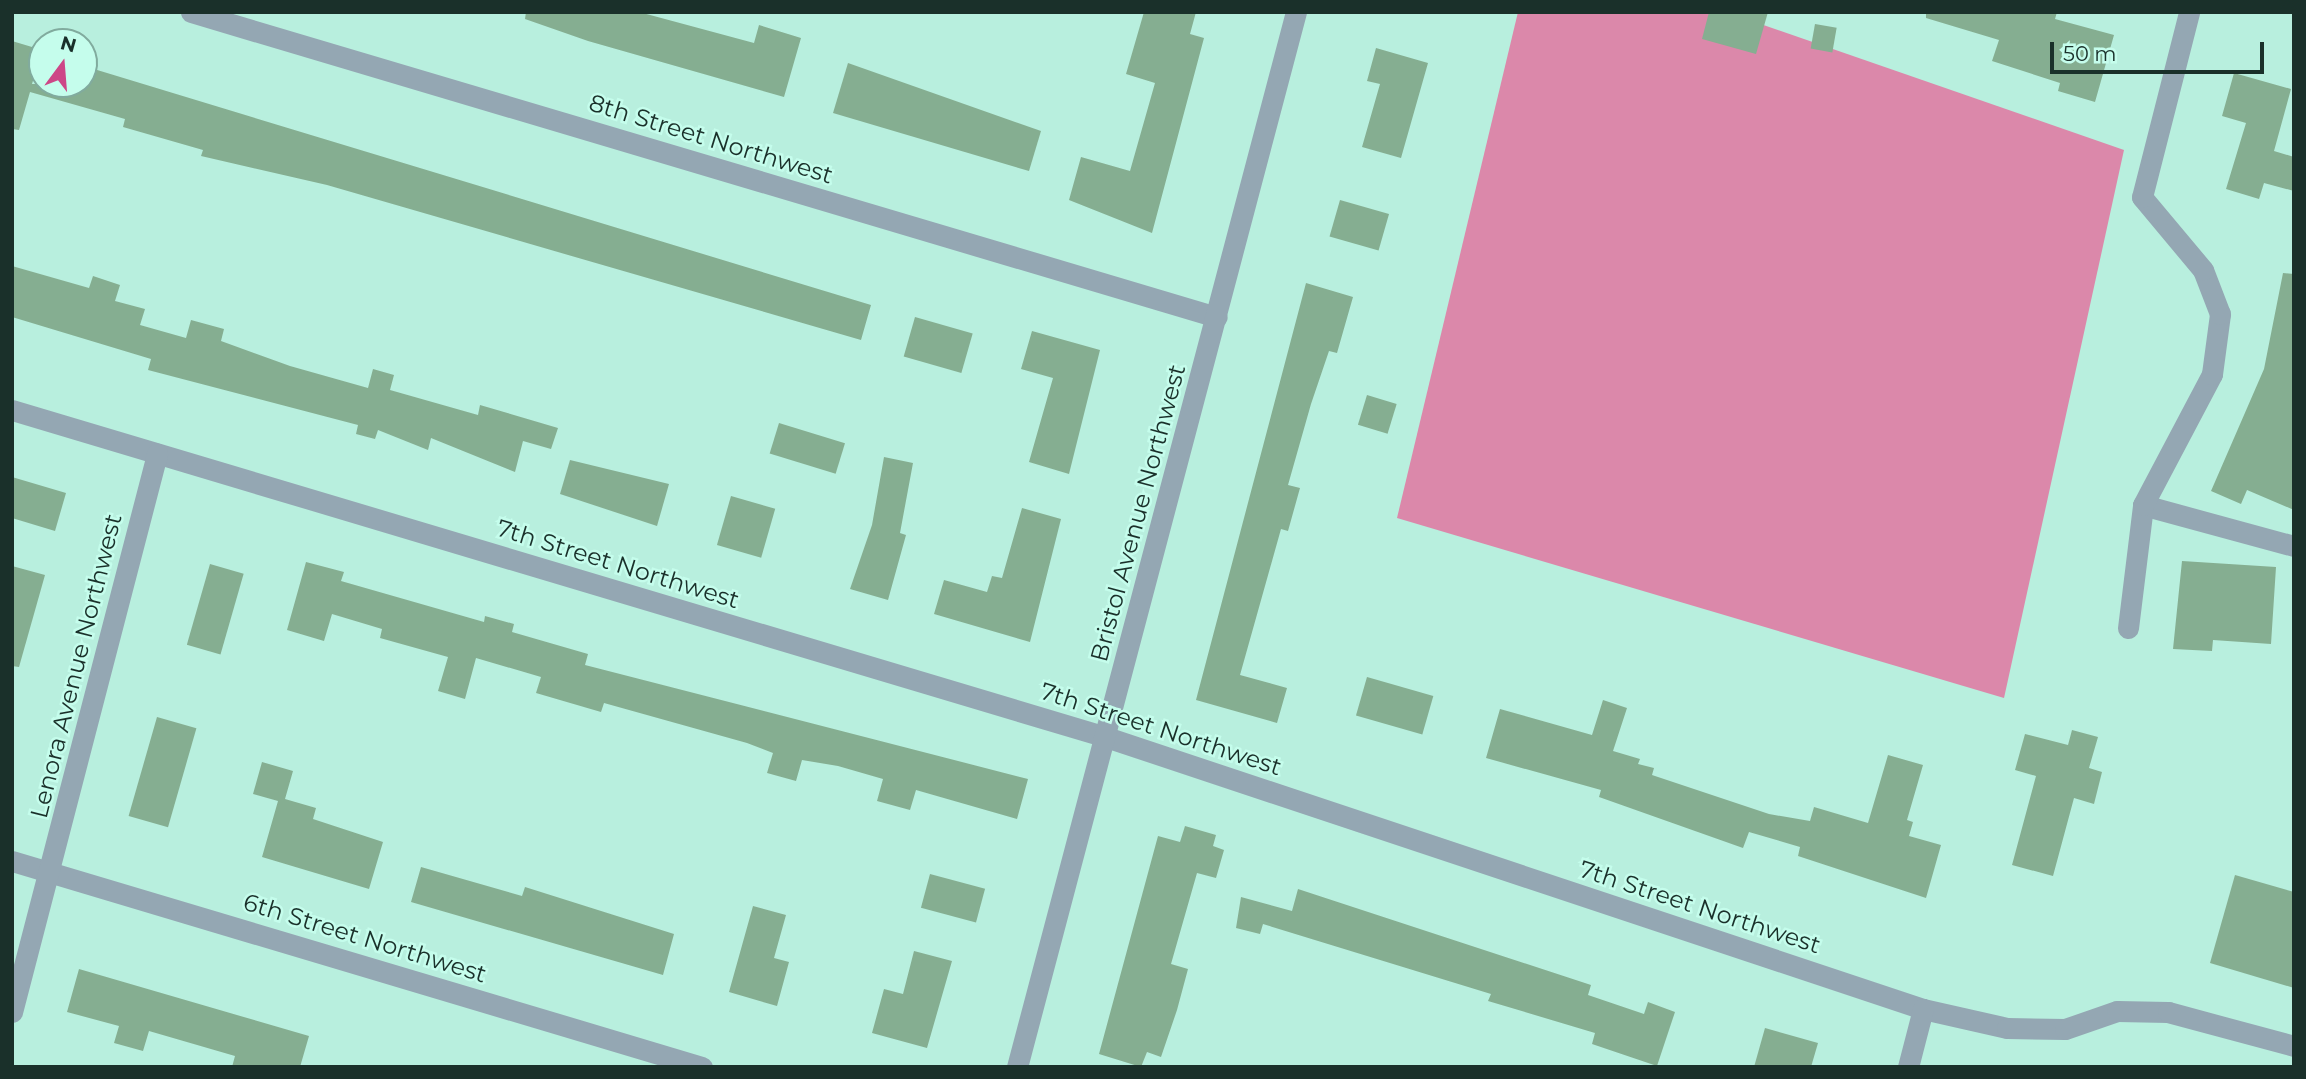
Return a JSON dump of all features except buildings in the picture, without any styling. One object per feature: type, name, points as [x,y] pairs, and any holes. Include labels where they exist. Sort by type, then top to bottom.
[{"type":"street","name":"8th Street Northwest","points":[[191,12],[1217,317]]},
{"type":"street","name":"Bristol Avenue Northwest","points":[[1017,1067],[1296,12]]},
{"type":"street","points":[[2128,628],[2143,505],[2212,374],[2220,314],[2203,270],[2142,197],[2189,12]]},
{"type":"street","name":"7th Street Northwest","points":[[12,410],[1106,737],[1923,1009],[2007,1028],[2065,1029],[2117,1011],[2168,1012],[2294,1046]]},
{"type":"street","name":"Lenora Avenue Northwest","points":[[12,1012],[51,872],[157,454]]},
{"type":"street","points":[[2143,505],[2294,546]]},
{"type":"street","name":"6th Street Northwest","points":[[12,861],[702,1067]]},
{"type":"street","points":[[1908,1067],[1923,1009]]},
{"type":"shaded area","points":[[1518,12],[1726,12],[2124,150],[2004,698],[1397,518]]}]
